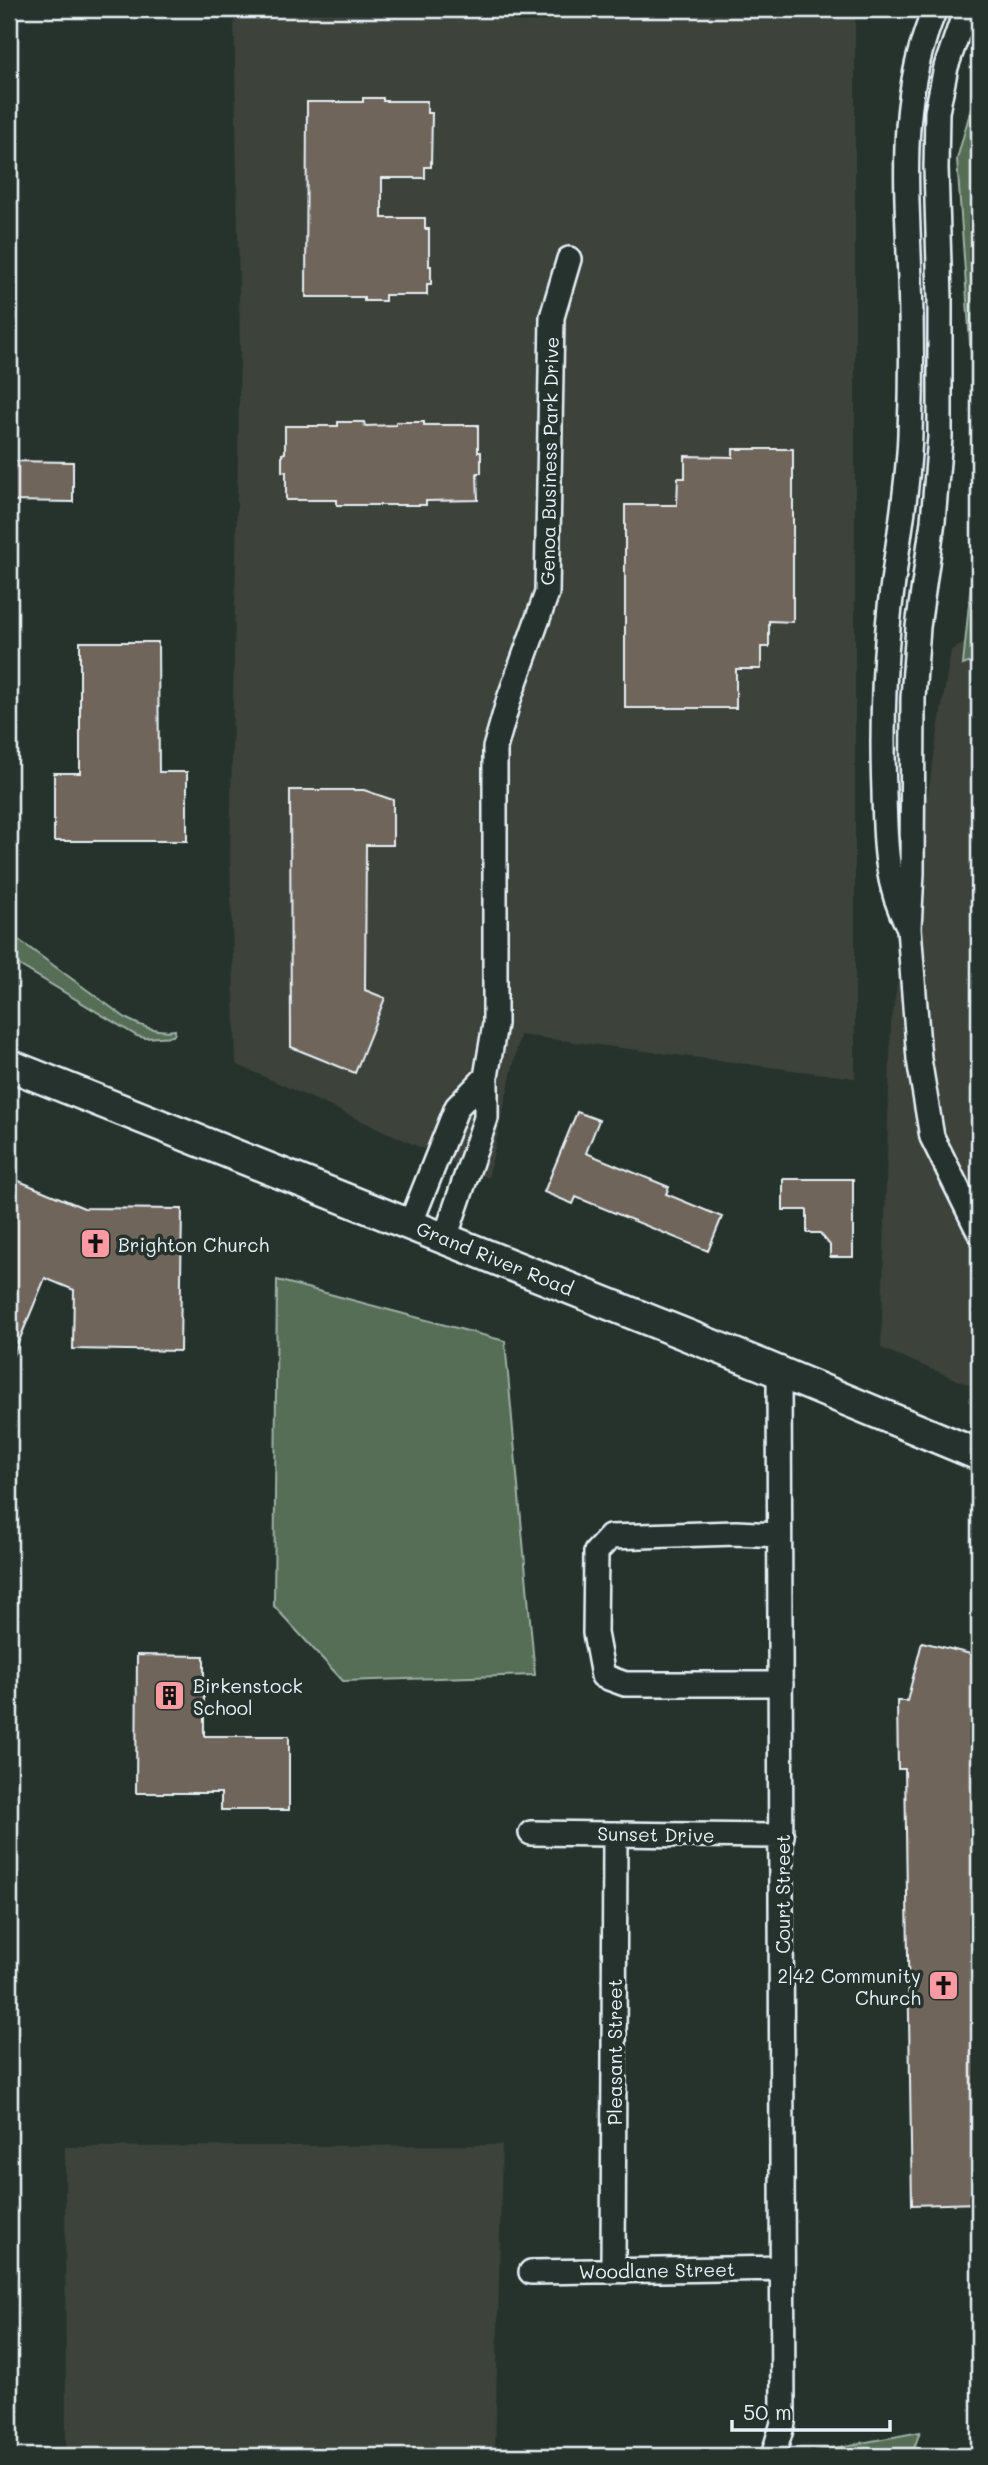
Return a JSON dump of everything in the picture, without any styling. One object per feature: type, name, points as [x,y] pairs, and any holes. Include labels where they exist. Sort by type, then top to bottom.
[{"type":"main road","name":"Grand River Road","points":[[9,1065],[779,1371],[979,1455]]},
{"type":"street","points":[[909,928],[896,905],[886,858],[883,754],[888,626],[910,437],[912,324],[905,168],[907,125],[914,73],[934,9]]},
{"type":"street","points":[[966,9],[946,67],[940,100],[936,168],[940,437],[934,509],[918,627],[913,698],[909,928],[919,1059],[932,1137],[979,1232]]},
{"type":"street","points":[[905,168],[936,168]]},
{"type":"street","name":"Genoa Business Park Drive","points":[[445,1238],[486,1118],[486,1077],[495,1024],[495,748],[509,699],[547,593],[552,317],[569,260]]},
{"type":"street","points":[[410,1225],[457,1107],[486,1077]]},
{"type":"street","name":"Court Street","points":[[773,2456],[783,2423],[779,1371]]},
{"type":"street","points":[[778,1535],[736,1532],[610,1536],[596,1552],[595,1633],[603,1676],[625,1684],[781,1684]]},
{"type":"street","name":"Sunset Drive","points":[[531,1833],[782,1836]]},
{"type":"street","name":"Pleasant Street","points":[[613,2271],[615,1834]]},
{"type":"street","name":"Woodlane Street","points":[[531,2272],[783,2269]]},
{"type":"shaded area","points":[[234,9],[855,9],[855,1078],[520,1035],[488,1178],[236,1064],[230,855],[240,350]]},
{"type":"shaded area","points":[[979,636],[979,1389],[881,1348],[891,1023],[951,650]]},
{"type":"shaded area","points":[[502,2145],[495,2456],[66,2456],[65,2147]]},
{"type":"green space","points":[[979,80],[979,414],[975,413],[957,159]]},
{"type":"green space","points":[[979,502],[979,659],[963,665]]},
{"type":"green space","points":[[9,933],[127,1019],[150,1029],[175,1030],[175,1033],[173,1036],[137,1036],[9,959]]},
{"type":"green space","points":[[277,1280],[505,1341],[535,1675],[343,1681],[274,1606]]},
{"type":"green space","points":[[920,2432],[911,2456],[810,2456],[813,2452]]},
{"type":"building","points":[[363,98],[427,101],[427,113],[432,113],[431,167],[425,167],[425,178],[382,178],[382,218],[425,218],[425,229],[429,229],[431,266],[431,284],[427,284],[427,295],[385,295],[385,301],[364,301],[364,297],[306,297],[307,102],[363,102]]},
{"type":"building","points":[[338,422],[364,422],[365,426],[396,425],[396,422],[478,425],[481,473],[477,473],[478,500],[426,501],[426,505],[337,505],[337,500],[286,500],[286,471],[282,472],[285,426],[338,426]]},
{"type":"building","points":[[733,449],[793,449],[793,622],[769,621],[769,647],[761,647],[761,669],[736,669],[736,708],[625,708],[625,505],[677,505],[678,478],[685,478],[685,456],[733,457]]},
{"type":"building","points":[[9,461],[73,462],[73,502],[9,501]]},
{"type":"building","points":[[80,642],[158,642],[159,772],[187,772],[187,841],[54,841],[54,773],[80,773]]},
{"type":"building","points":[[290,790],[364,790],[393,800],[393,845],[366,845],[365,990],[385,998],[355,1073],[291,1047]]},
{"type":"building","points":[[577,1112],[599,1120],[586,1153],[669,1187],[666,1194],[722,1217],[708,1251],[576,1197],[573,1204],[544,1192]]},
{"type":"building","name":"Brighton Church","points":[[14,1179],[84,1208],[182,1209],[180,1351],[73,1349],[74,1290],[45,1278],[9,1365],[9,1191]]},
{"type":"building","points":[[783,1179],[853,1179],[853,1257],[830,1257],[830,1245],[820,1233],[807,1233],[807,1210],[783,1210]]},
{"type":"building","name":"2|42 Community Church","points":[[922,1642],[979,1656],[979,2203],[912,2205],[905,1769],[898,1769],[897,1701],[907,1701]]},
{"type":"building","name":"Birkenstock School","points":[[137,1655],[204,1656],[204,1736],[289,1736],[289,1810],[221,1810],[221,1793],[136,1793]]},
{"type":"place","name":"Brighton Church","points":[[95,1244]]},
{"type":"place","name":"Birkenstock School","points":[[170,1696]]},
{"type":"place","name":"2|42 Community Church","points":[[944,1986]]}]
